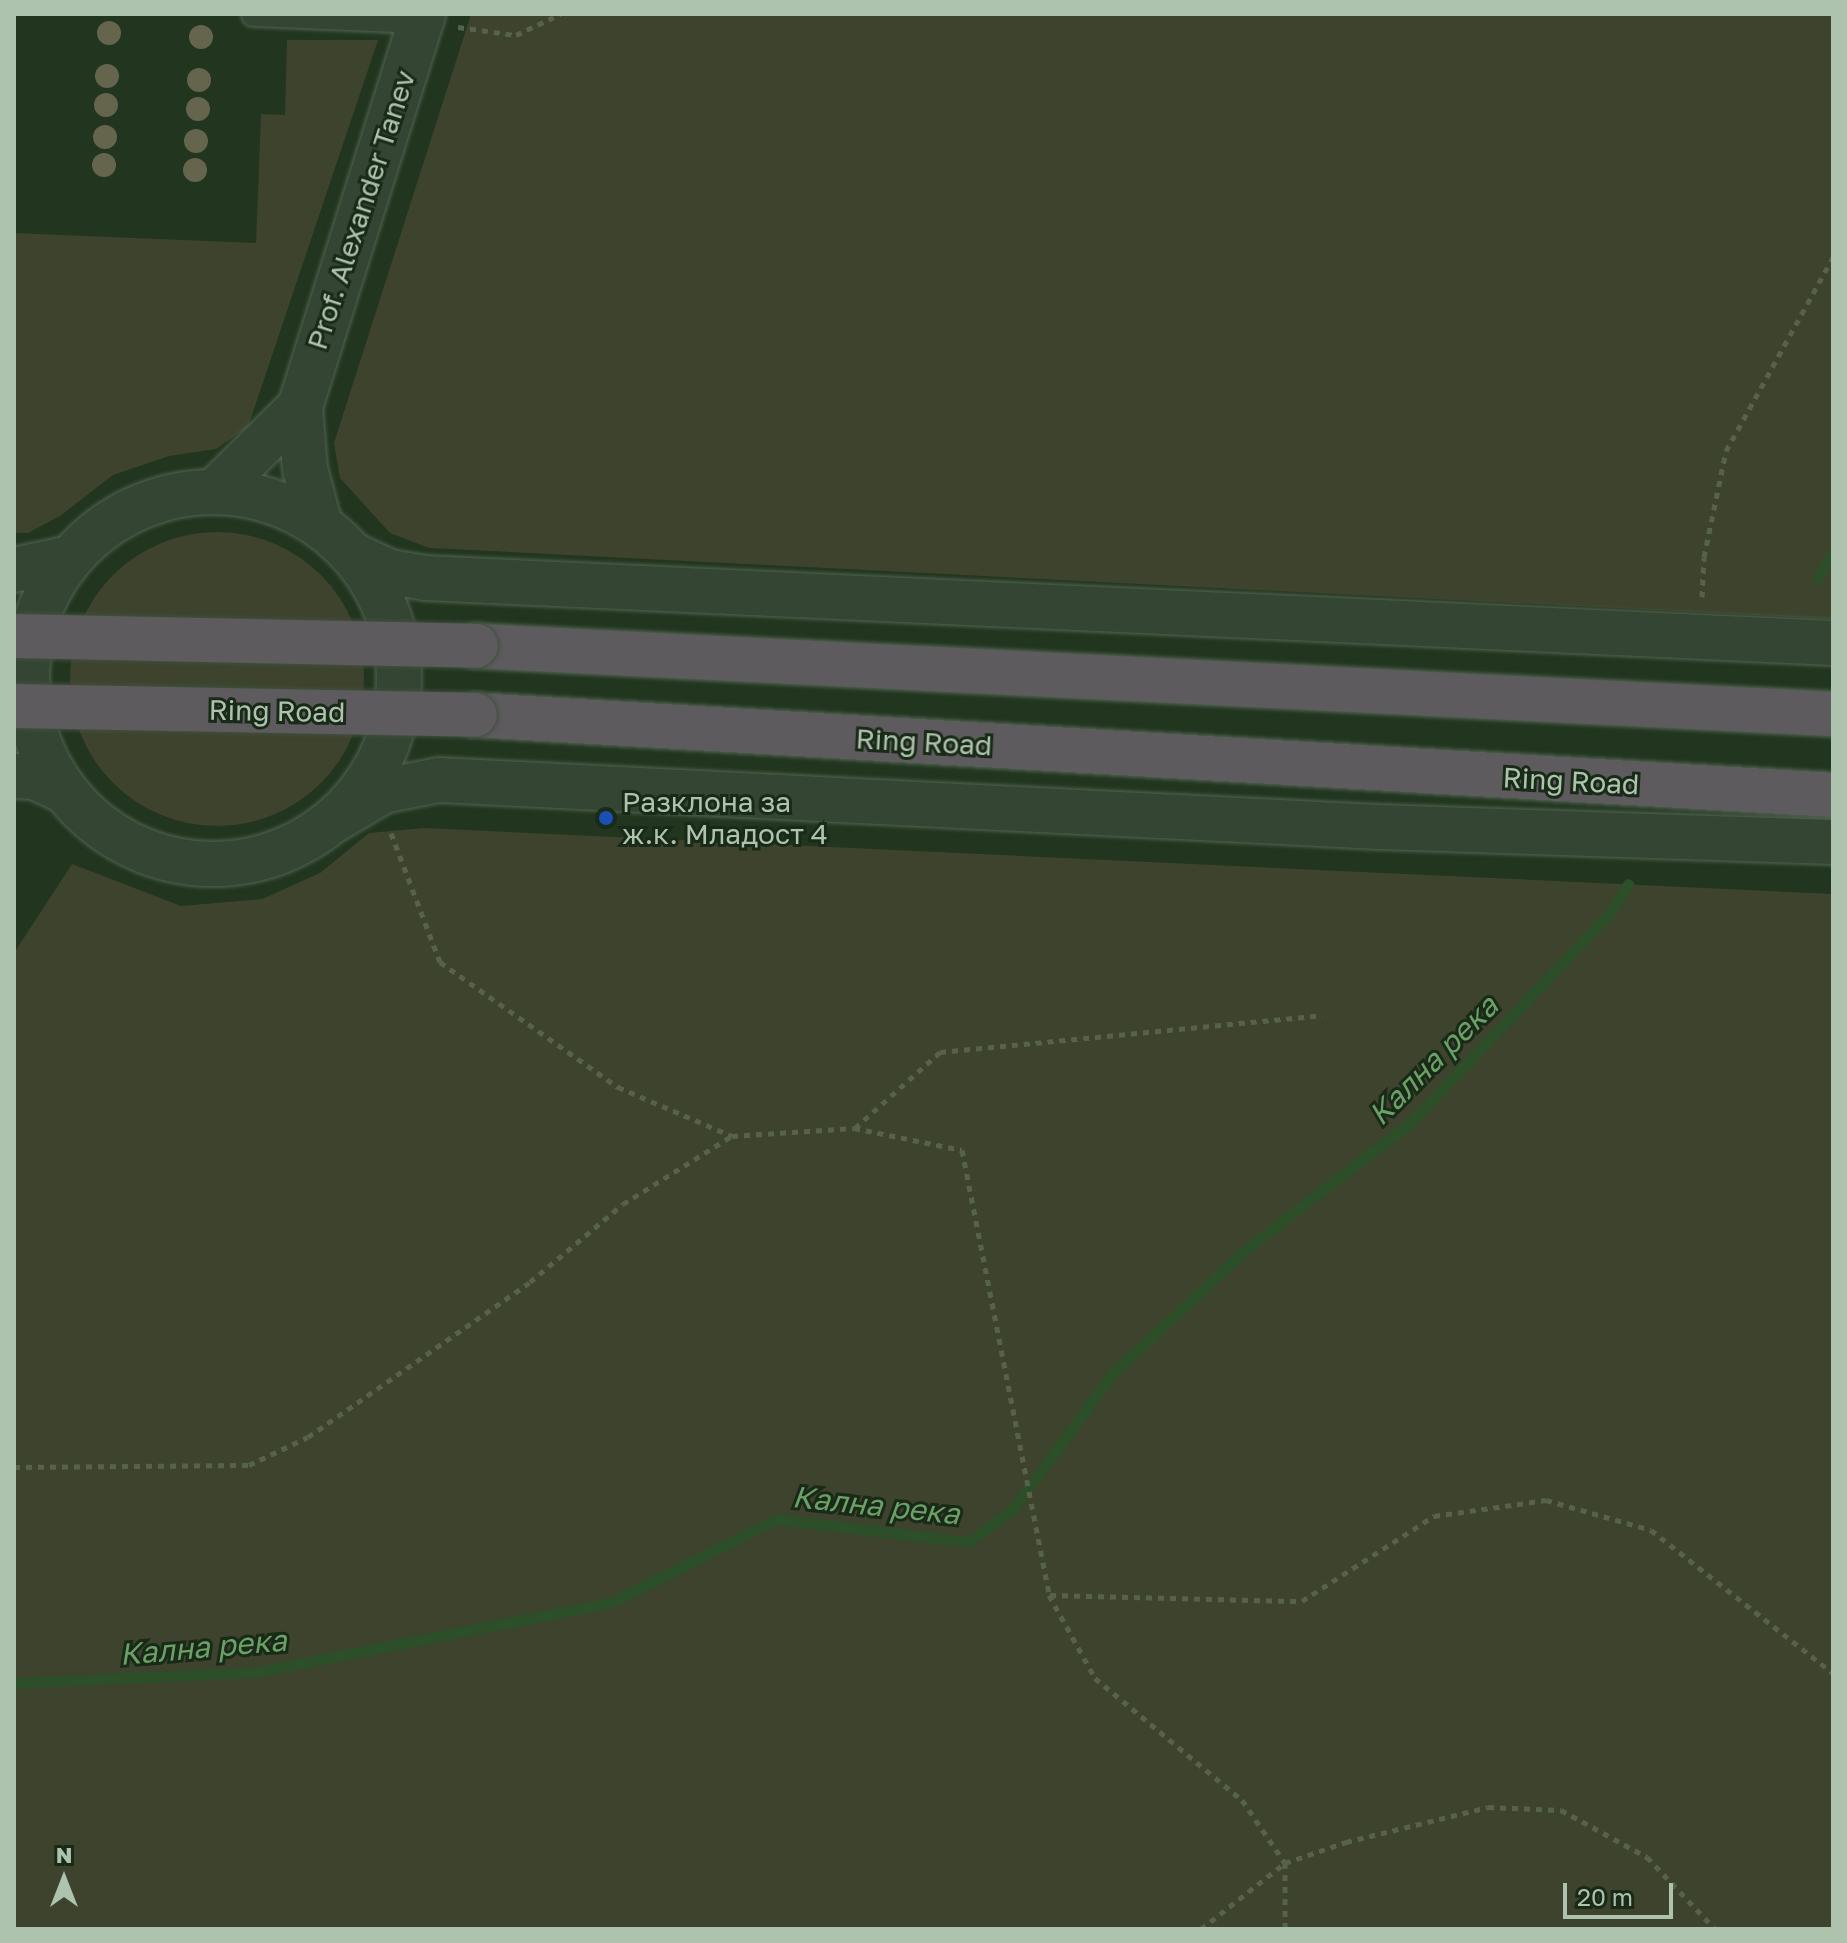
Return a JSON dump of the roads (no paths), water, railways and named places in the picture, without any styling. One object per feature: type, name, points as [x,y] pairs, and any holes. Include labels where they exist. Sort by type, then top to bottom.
[{"type":"highway","points":[[14,636],[476,646],[1833,714]]},
{"type":"highway","name":"Ring Road","points":[[14,706],[475,715],[1833,795]]},
{"type":"street","name":"Prof. Alexander Tanev","points":[[320,525],[305,469],[300,407],[422,18]]},
{"type":"street","name":"Prof. Alexander Tanev","points":[[214,492],[300,407]]},
{"type":"street","points":[[65,791],[36,735],[27,673],[39,612],[70,558],[94,535],[150,503],[214,492],[252,496],[320,525],[355,556],[378,591],[393,630],[399,671],[396,713],[383,753],[363,789],[334,820]]},
{"type":"street","points":[[355,556],[389,572],[425,578],[1833,643]]},
{"type":"street","points":[[14,570],[70,558]]},
{"type":"street","points":[[14,776],[34,777],[65,791]]},
{"type":"street","name":"Ring Road","points":[[65,791],[113,834],[175,860],[209,863],[275,853],[399,786],[439,780],[812,795],[1571,834],[1833,842]]},
{"type":"lane","points":[[253,15],[422,18]]},
{"type":"waterway","name":"Кална река","points":[[1818,578],[1833,552]]},
{"type":"waterway","name":"Кална река","points":[[14,1683],[257,1672],[610,1603],[777,1519],[968,1542],[1013,1509],[1113,1373],[1249,1247],[1410,1123],[1610,913],[1628,884]]},
{"type":"place","name":"Разклона за ж.к. Младост 4","points":[[606,818]]}]
